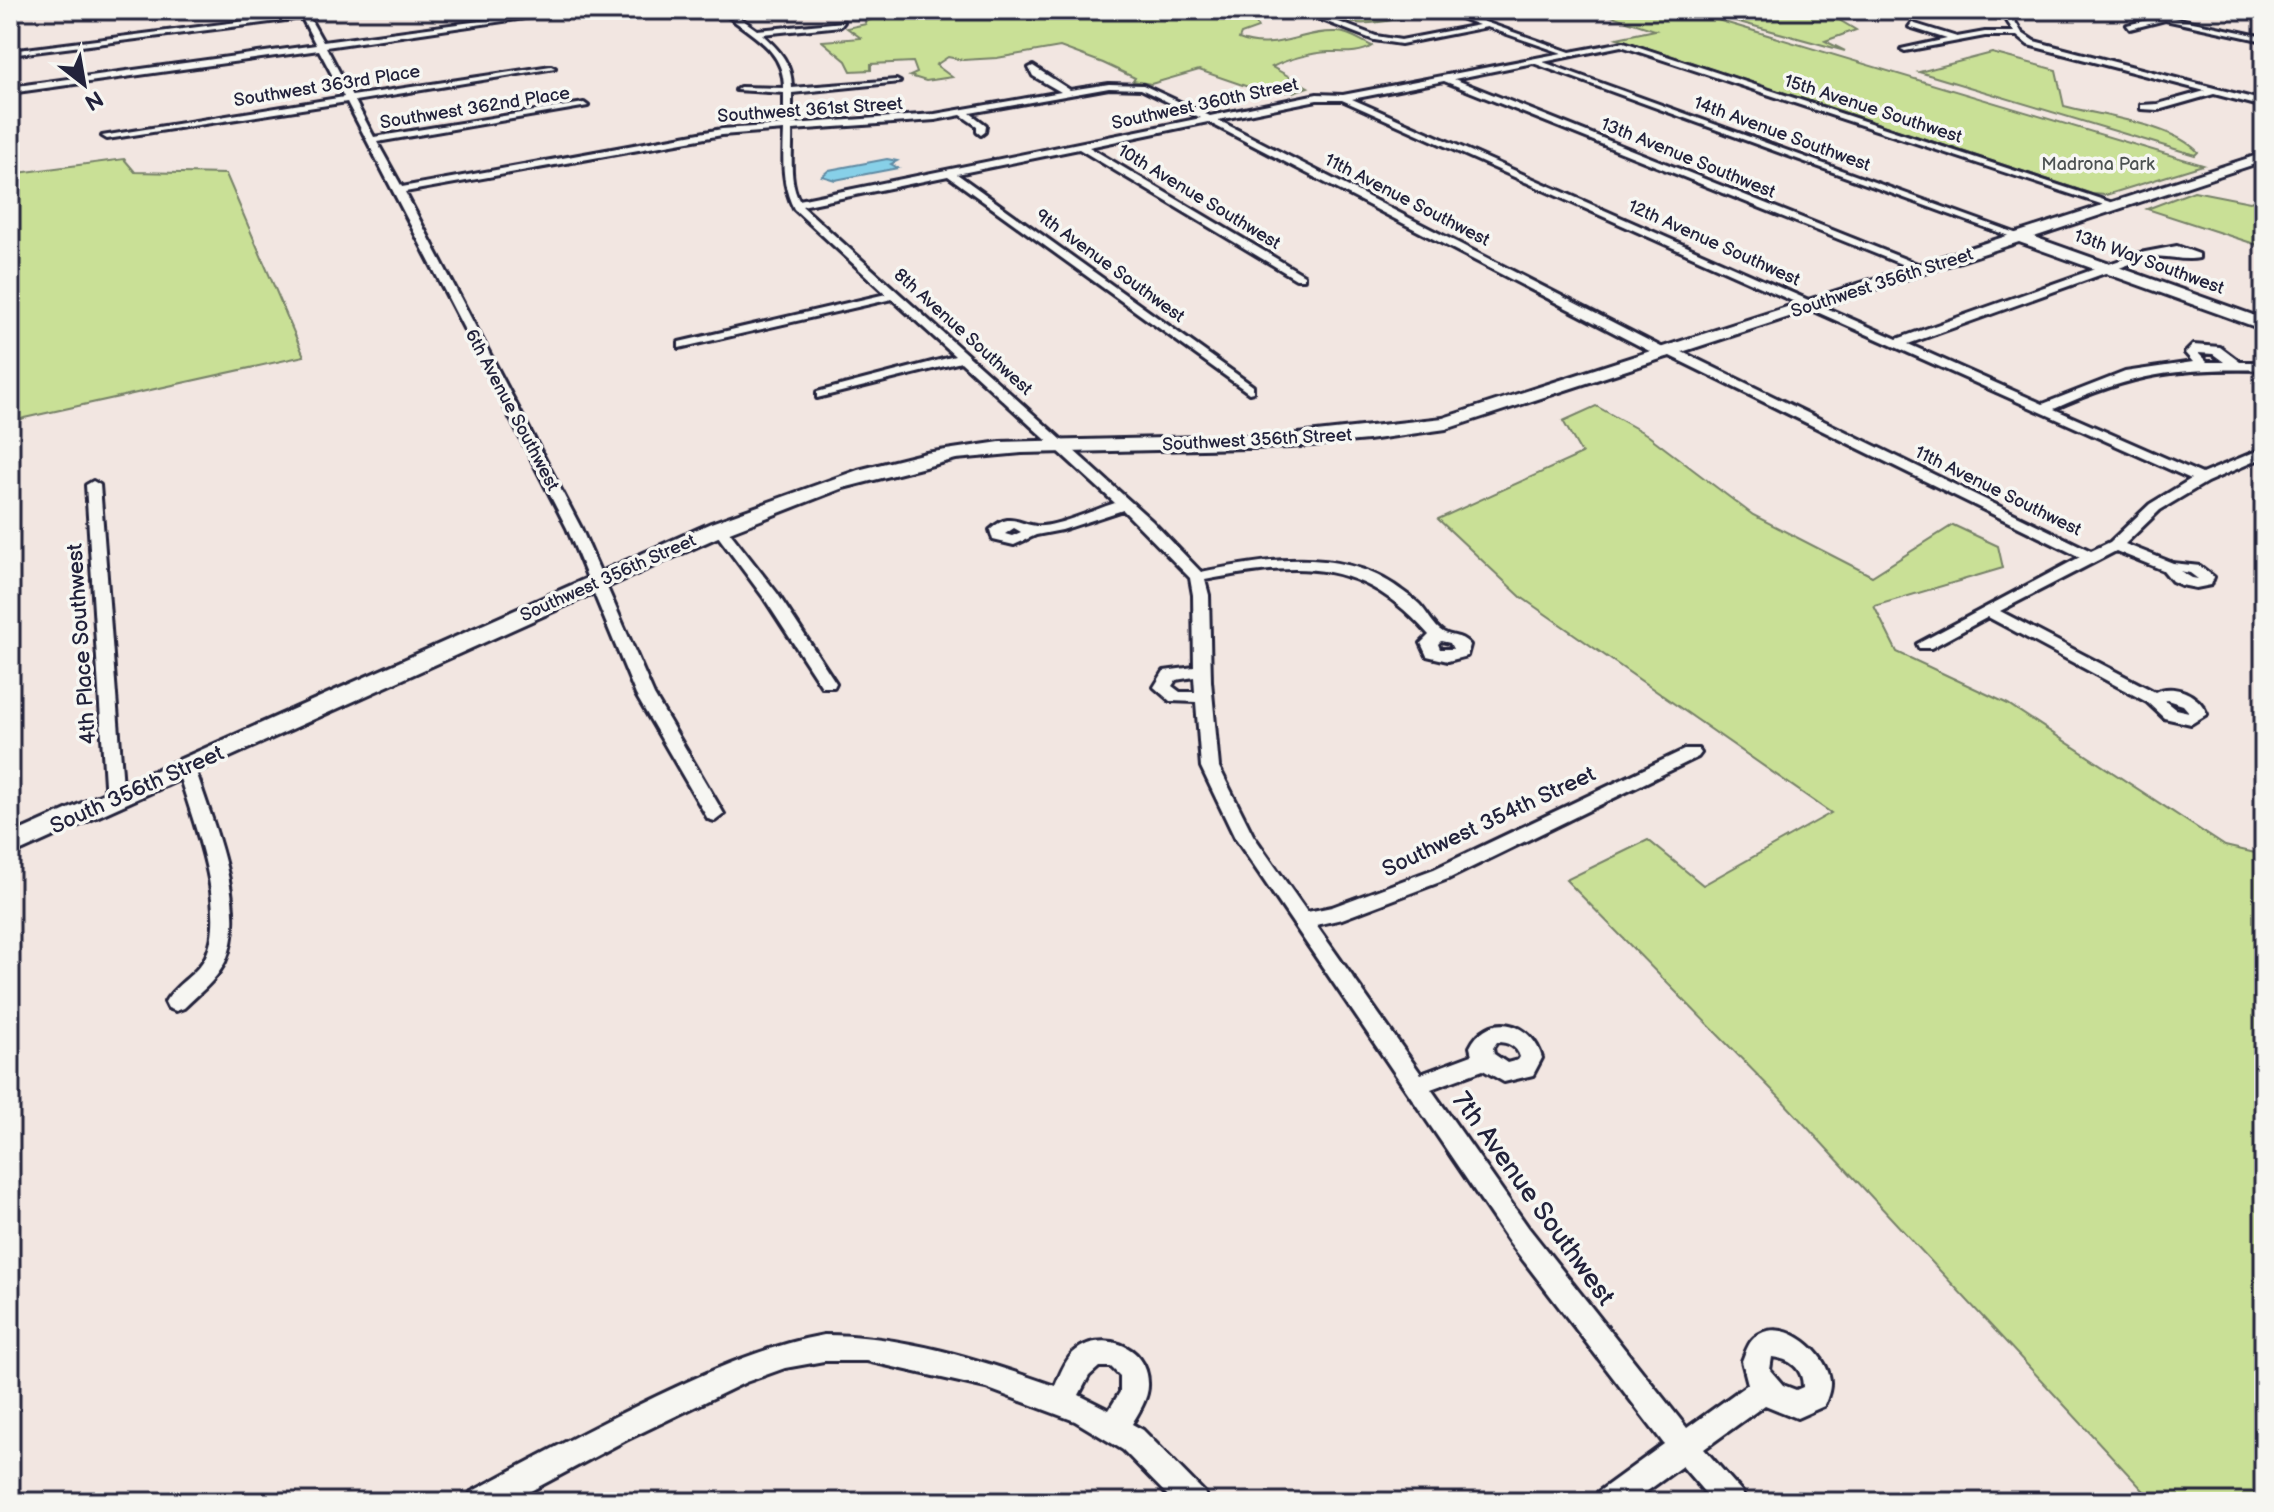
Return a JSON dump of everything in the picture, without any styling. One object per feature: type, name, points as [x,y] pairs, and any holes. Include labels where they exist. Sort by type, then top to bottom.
[{"type":"main road","name":"Southwest 356th Street","points":[[263,733],[719,528],[801,496],[929,459],[979,451],[1059,446],[1297,439],[1412,430],[1478,415],[2264,157]]},
{"type":"main road","name":"13th Way Southwest","points":[[2021,237],[2264,325]]},
{"type":"main road","name":"South 356th Street","points":[[10,846],[263,733]]},
{"type":"street","points":[[724,10],[754,33],[786,65],[789,91],[788,178],[796,204]]},
{"type":"street","points":[[1300,10],[1374,38],[1401,42],[1488,25]]},
{"type":"street","points":[[1444,10],[1570,53]]},
{"type":"street","points":[[2004,10],[2019,34],[2039,46],[2264,104]]},
{"type":"street","points":[[2126,10],[2264,39]]},
{"type":"street","points":[[10,53],[302,13]]},
{"type":"street","name":"6th Avenue Southwest","points":[[302,13],[399,190],[548,476],[599,582],[645,695],[715,814]]},
{"type":"street","points":[[10,90],[555,13]]},
{"type":"street","points":[[2130,27],[2168,17]]},
{"type":"street","points":[[754,33],[841,24]]},
{"type":"street","points":[[1912,25],[1958,39]]},
{"type":"street","points":[[1905,49],[1985,34],[2019,34]]},
{"type":"street","name":"Southwest 360th Street","points":[[796,204],[1317,97],[1343,98],[1621,44]]},
{"type":"street","name":"15th Avenue Southwest","points":[[1621,44],[2114,205]]},
{"type":"street","points":[[2084,58],[2102,53],[2122,57],[2105,63]]},
{"type":"street","name":"14th Avenue Southwest","points":[[1533,60],[2021,237]]},
{"type":"street","name":"Southwest 363rd Place","points":[[107,136],[551,68]]},
{"type":"street","points":[[1033,68],[1036,74],[1068,93]]},
{"type":"street","name":"13th Avenue Southwest","points":[[1444,78],[1921,269]]},
{"type":"street","points":[[740,90],[789,91],[896,82]]},
{"type":"street","name":"Southwest 361st Street","points":[[399,190],[722,132],[921,118],[1129,85]]},
{"type":"street","name":"11th Avenue Southwest","points":[[1129,85],[1148,89],[1668,353],[2091,557]]},
{"type":"street","points":[[2144,107],[2158,107],[2224,85],[2242,90],[2228,95]]},
{"type":"street","name":"12th Avenue Southwest","points":[[1343,98],[2202,479]]},
{"type":"street","name":"Southwest 362nd Place","points":[[370,140],[584,106]]},
{"type":"street","points":[[962,112],[984,126],[981,132]]},
{"type":"street","name":"10th Avenue Southwest","points":[[1081,146],[1300,277]]},
{"type":"street","name":"9th Avenue Southwest","points":[[950,173],[1249,389]]},
{"type":"street","name":"8th Avenue Southwest","points":[[796,204],[892,296],[1173,549],[1197,577]]},
{"type":"street","points":[[1896,344],[2144,255],[2169,252]]},
{"type":"street","points":[[683,345],[892,296]]},
{"type":"street","points":[[822,395],[963,358]]},
{"type":"street","points":[[2042,409],[2129,375],[2203,365],[2264,366]]},
{"type":"street","points":[[1925,644],[2115,545],[2155,507],[2202,479],[2264,452]]},
{"type":"street","name":"4th Place Southwest","points":[[93,485],[115,800]]},
{"type":"street","points":[[1030,531],[1057,527],[1124,505]]},
{"type":"street","points":[[719,528],[771,596],[828,683]]},
{"type":"street","points":[[2115,545],[2172,568]]},
{"type":"street","points":[[1300,921],[1245,838],[1210,767],[1201,595],[1197,577],[1267,565],[1313,563],[1341,567],[1370,578],[1400,597],[1426,619],[1438,636]]},
{"type":"street","points":[[1988,611],[2155,699]]},
{"type":"street","points":[[1203,671],[1170,675],[1163,687],[1176,697],[1205,697]]},
{"type":"street","name":"Southwest 354th Street","points":[[1300,921],[1362,905],[1441,874],[1692,753]]},
{"type":"street","points":[[176,1002],[215,961],[225,933],[222,898],[186,768]]},
{"type":"street","name":"7th Avenue Southwest","points":[[1300,921],[1528,1247],[1684,1447],[1732,1502]]},
{"type":"street","points":[[1414,1086],[1485,1060]]},
{"type":"street","points":[[494,1499],[616,1430],[741,1370],[785,1355],[824,1348],[867,1348],[986,1375],[1083,1410],[1133,1440],[1167,1471],[1194,1502]]},
{"type":"street","points":[[1062,1402],[1083,1362],[1093,1355],[1115,1354],[1125,1360],[1135,1381],[1133,1392],[1114,1429]]},
{"type":"street","points":[[1608,1502],[1765,1388]]},
{"type":"green space","points":[[895,10],[1168,10],[1187,17],[1251,10],[1258,28],[1241,34],[1239,39],[1264,44],[1324,32],[1341,32],[1372,46],[1357,51],[1307,55],[1272,67],[1308,87],[1293,92],[1260,91],[1199,70],[1151,84],[1133,81],[1135,78],[1103,63],[1060,47],[997,58],[963,60],[948,57],[936,65],[952,77],[926,81],[910,76],[917,73],[913,62],[871,64],[871,70],[851,71],[846,61],[822,41],[861,38],[847,28],[866,24]]},
{"type":"green space","points":[[1310,10],[1406,10],[1407,17],[1357,23]]},
{"type":"green space","name":"Madrona Park","points":[[1593,10],[1862,10],[1836,18],[1856,30],[1825,41],[1845,51],[1721,17],[1714,19],[2203,165],[2106,195],[2092,194],[1617,38],[1655,30]]},
{"type":"green space","points":[[1992,53],[2056,70],[2064,106],[2154,128],[2186,142],[2198,152],[2195,155],[1919,72]]},
{"type":"green space","points":[[124,159],[135,172],[226,174],[304,356],[24,418],[10,424],[10,170],[18,173]]},
{"type":"green space","points":[[2194,191],[2250,202],[2264,197],[2264,247],[2147,209]]},
{"type":"green space","points":[[1596,406],[1646,434],[1753,515],[1872,576],[1953,525],[1998,546],[2003,568],[1874,606],[1897,652],[2008,704],[2225,846],[2264,855],[2264,1502],[2154,1502],[1780,1098],[1566,880],[1648,840],[1703,885],[1831,813],[1521,597],[1438,519],[1582,454],[1563,421]]},
{"type":"water","points":[[887,159],[897,161],[891,164],[898,168],[835,180],[822,176],[829,170]]}]
